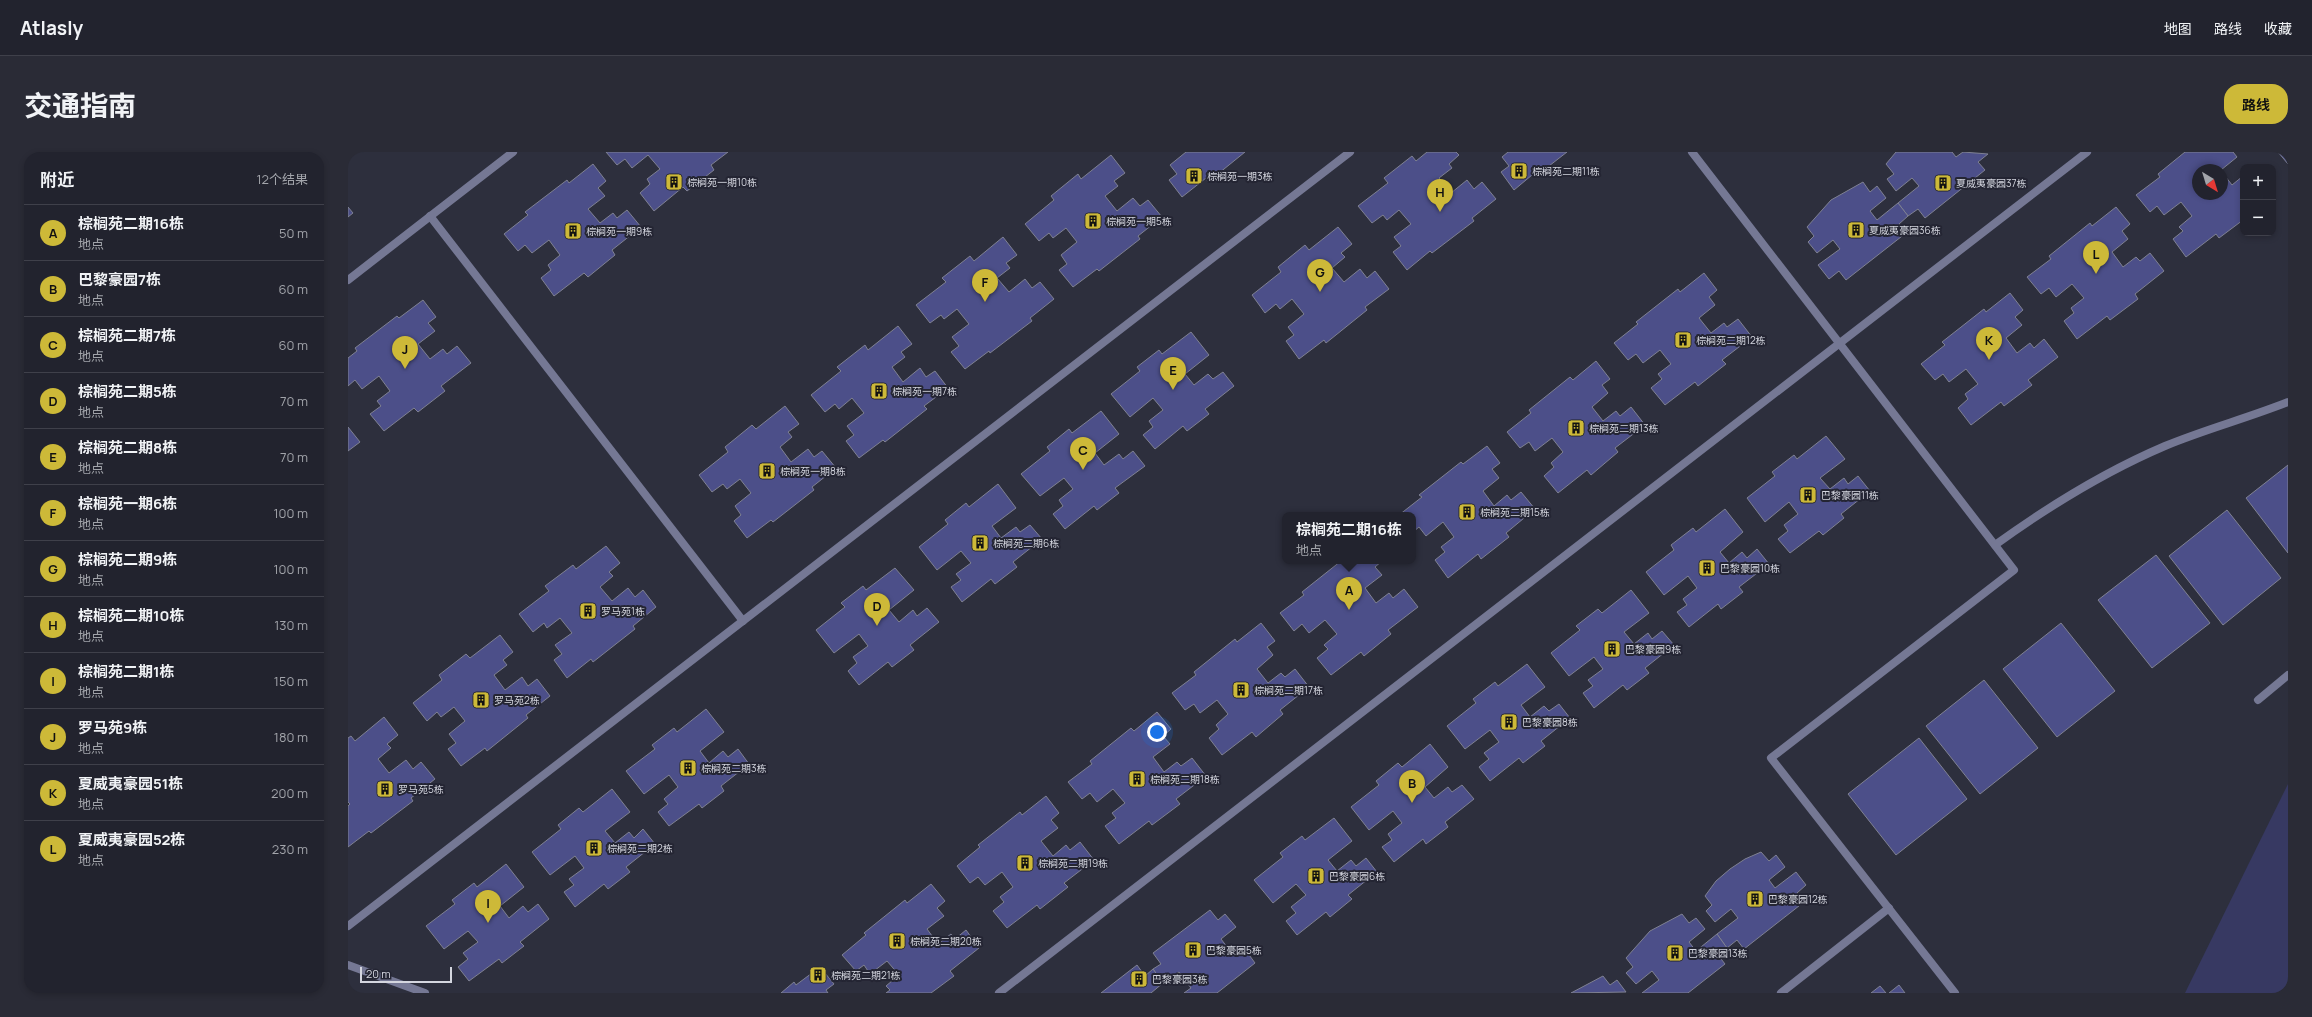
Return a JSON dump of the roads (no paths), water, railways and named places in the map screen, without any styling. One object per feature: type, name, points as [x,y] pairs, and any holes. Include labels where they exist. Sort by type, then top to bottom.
[{"type":"lane","points":[[348,280],[513,152]]},
{"type":"lane","points":[[348,926],[1350,152]]},
{"type":"lane","points":[[1692,152],[2014,570],[1771,758],[1955,993]]},
{"type":"lane","points":[[999,993],[2087,152]]},
{"type":"lane","points":[[430,216],[743,621]]},
{"type":"lane","points":[[1995,545],[2077,490],[2121,467],[2178,441],[2288,402]]},
{"type":"lane","points":[[2258,700],[2288,675]]},
{"type":"lane","points":[[1781,993],[1889,908]]},
{"type":"lane","points":[[348,965],[425,993]]},
{"type":"place","name":"棕榈苑二期11栋","points":[[1519,171]]},
{"type":"place","name":"棕榈苑一期3栋","points":[[1194,176]]},
{"type":"place","name":"棕榈苑一期10栋","points":[[674,182]]},
{"type":"place","name":"夏威夷豪园37栋","points":[[1943,183]]},
{"type":"place","name":"棕榈苑二期10栋","points":[[1440,212]]},
{"type":"place","name":"棕榈苑一期5栋","points":[[1093,221]]},
{"type":"place","name":"夏威夷豪园36栋","points":[[1856,230]]},
{"type":"place","name":"棕榈苑一期9栋","points":[[573,231]]},
{"type":"place","name":"夏威夷豪园52栋","points":[[2096,274]]},
{"type":"place","name":"棕榈苑二期9栋","points":[[1320,292]]},
{"type":"place","name":"棕榈苑一期6栋","points":[[985,302]]},
{"type":"place","name":"棕榈苑二期12栋","points":[[1683,340]]},
{"type":"place","name":"夏威夷豪园51栋","points":[[1989,360]]},
{"type":"place","name":"罗马苑9栋","points":[[405,369]]},
{"type":"place","name":"棕榈苑二期8栋","points":[[1173,390]]},
{"type":"place","name":"棕榈苑一期7栋","points":[[879,391]]},
{"type":"place","name":"棕榈苑二期13栋","points":[[1576,428]]},
{"type":"place","name":"棕榈苑二期7栋","points":[[1083,470]]},
{"type":"place","name":"棕榈苑一期8栋","points":[[767,471]]},
{"type":"place","name":"巴黎豪园11栋","points":[[1808,495]]},
{"type":"place","name":"棕榈苑二期15栋","points":[[1467,512]]},
{"type":"place","name":"棕榈苑二期6栋","points":[[980,543]]},
{"type":"place","name":"巴黎豪园10栋","points":[[1707,568]]},
{"type":"place","name":"棕榈苑二期16栋","points":[[1349,610]]},
{"type":"place","name":"罗马苑1栋","points":[[588,611]]},
{"type":"place","name":"棕榈苑二期5栋","points":[[877,626]]},
{"type":"place","name":"巴黎豪园9栋","points":[[1612,649]]},
{"type":"place","name":"棕榈苑二期17栋","points":[[1241,690]]},
{"type":"place","name":"罗马苑2栋","points":[[481,700]]},
{"type":"place","name":"巴黎豪园8栋","points":[[1509,722]]},
{"type":"place","name":"棕榈苑二期3栋","points":[[688,768]]},
{"type":"place","name":"棕榈苑二期18栋","points":[[1137,779]]},
{"type":"place","name":"罗马苑5栋","points":[[385,789]]},
{"type":"place","name":"巴黎豪园7栋","points":[[1412,803]]},
{"type":"place","name":"棕榈苑二期2栋","points":[[594,848]]},
{"type":"place","name":"棕榈苑二期19栋","points":[[1025,863]]},
{"type":"place","name":"巴黎豪园6栋","points":[[1316,876]]},
{"type":"place","name":"巴黎豪园12栋","points":[[1755,899]]},
{"type":"place","name":"棕榈苑二期1栋","points":[[488,923]]},
{"type":"place","name":"棕榈苑二期20栋","points":[[897,941]]},
{"type":"place","name":"巴黎豪园5栋","points":[[1193,950]]},
{"type":"place","name":"巴黎豪园13栋","points":[[1675,953]]},
{"type":"place","name":"棕榈苑二期21栋","points":[[818,975]]},
{"type":"place","name":"巴黎豪园3栋","points":[[1139,979]]}]
